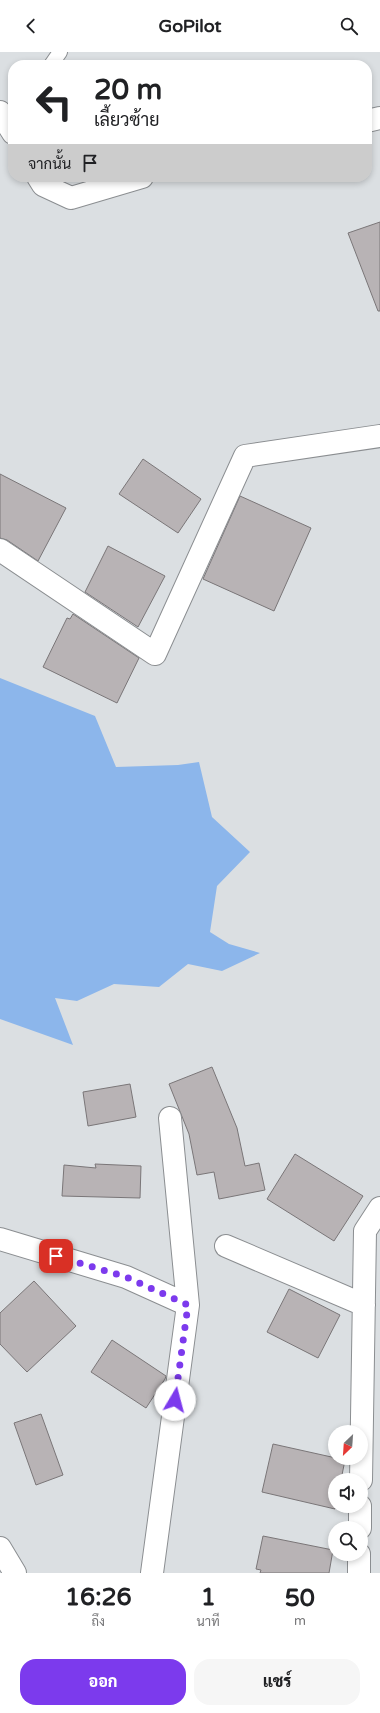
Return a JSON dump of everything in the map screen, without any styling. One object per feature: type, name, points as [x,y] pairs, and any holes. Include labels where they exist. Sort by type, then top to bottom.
[{"type":"street","points":[[41,182],[43,185],[71,198],[125,182]]},
{"type":"street","points":[[0,550],[155,654],[245,456],[380,436]]},
{"type":"street","points":[[152,1573],[188,1305],[170,1118]]},
{"type":"street","points":[[361,1473],[365,1231],[380,1208]]},
{"type":"street","points":[[0,1239],[126,1277],[188,1305]]},
{"type":"street","points":[[226,1246],[364,1305]]},
{"type":"street","points":[[0,1548],[15,1573]]},
{"type":"street","points":[[359,1561],[359,1573]]},
{"type":"water","points":[[0,678],[95,716],[116,767],[178,765],[199,762],[212,817],[250,852],[217,886],[210,932],[229,944],[260,953],[222,971],[188,964],[159,987],[114,984],[77,1001],[55,998],[73,1045],[0,1019]]},
{"type":"building","points":[[380,222],[380,311],[378,311],[348,233]]},
{"type":"building","points":[[143,459],[201,499],[178,533],[119,494]]},
{"type":"building","points":[[0,474],[66,508],[38,561],[7,540],[0,538]]},
{"type":"building","points":[[240,496],[311,528],[274,611],[203,579]]},
{"type":"building","points":[[108,546],[165,576],[138,627],[85,592]]},
{"type":"building","points":[[73,614],[139,658],[117,703],[43,667],[67,618],[70,619]]},
{"type":"building","points":[[212,1067],[237,1128],[245,1166],[259,1163],[265,1190],[219,1199],[214,1172],[197,1175],[189,1134],[169,1084]]},
{"type":"building","points":[[130,1084],[136,1117],[88,1126],[83,1092]]},
{"type":"building","points":[[295,1154],[363,1196],[334,1241],[267,1199]]},
{"type":"building","points":[[95,1164],[141,1166],[140,1198],[62,1196],[64,1165],[96,1168]]},
{"type":"building","points":[[34,1281],[76,1326],[27,1372],[0,1344],[0,1313]]},
{"type":"building","points":[[289,1289],[340,1315],[318,1358],[267,1332]]},
{"type":"building","points":[[112,1340],[166,1376],[146,1408],[91,1372]]},
{"type":"building","points":[[41,1414],[63,1475],[36,1485],[14,1423]]},
{"type":"building","points":[[273,1444],[328,1456],[328,1465],[344,1465],[342,1473],[328,1473],[328,1507],[262,1492]]},
{"type":"building","points":[[263,1536],[328,1549],[328,1561],[331,1561],[329,1573],[260,1573],[261,1570],[256,1569]]},
{"type":"route","points":[[56,1256],[126,1277],[188,1305],[175,1400]]}]
